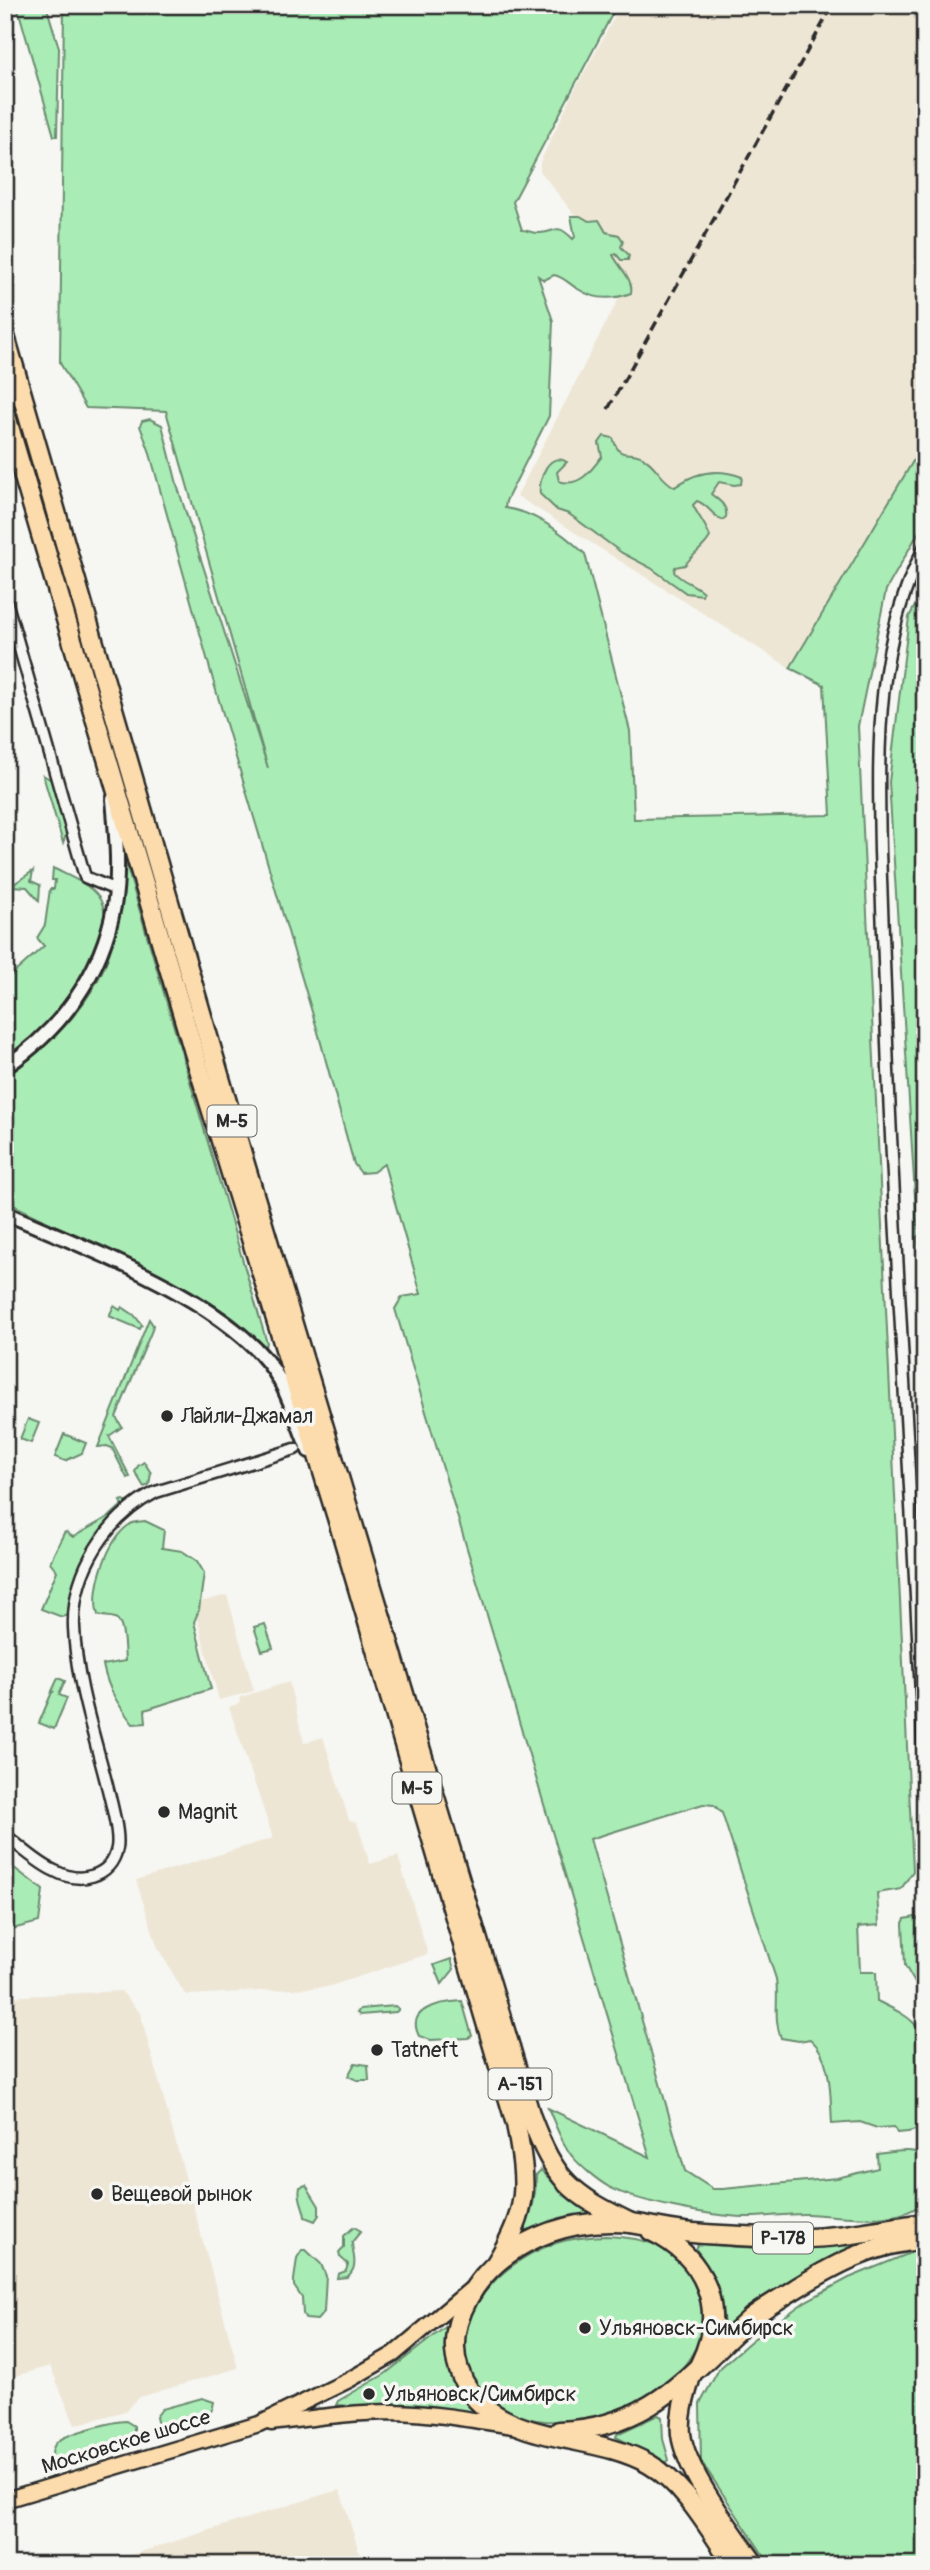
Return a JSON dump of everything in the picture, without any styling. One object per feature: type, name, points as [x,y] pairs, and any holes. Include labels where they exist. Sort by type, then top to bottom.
[{"type":"highway","name":"М-5","points":[[5,336],[421,1776],[495,2052]]},
{"type":"highway","name":"М-5","points":[[5,413],[198,1066],[338,1524],[421,1776],[467,1905]]},
{"type":"highway","name":"А-151","points":[[467,1905],[531,2118],[557,2174],[579,2196],[663,2236],[681,2249],[695,2264],[706,2284],[710,2296],[712,2326],[705,2353],[684,2401],[681,2431],[687,2455],[706,2491],[755,2565]]},
{"type":"highway","name":"А-151","points":[[495,2052],[516,2124],[524,2168],[520,2217],[512,2237],[496,2263]]},
{"type":"highway","name":"Р-178","points":[[474,2287],[496,2263],[521,2244],[549,2232],[574,2226],[602,2223],[693,2233],[797,2238],[880,2231],[925,2223]]},
{"type":"highway","name":"Р-178","points":[[532,2430],[585,2430],[622,2420],[666,2397],[754,2316],[820,2273],[863,2253],[903,2241],[925,2240]]},
{"type":"highway","points":[[474,2287],[461,2312],[456,2330],[456,2361],[471,2393],[484,2407],[502,2419],[532,2430],[625,2454],[661,2472],[689,2502],[734,2565]]},
{"type":"main road","points":[[259,2424],[349,2380],[394,2354],[474,2287]]},
{"type":"main road","points":[[259,2424],[351,2413],[394,2412],[434,2414],[532,2430]]},
{"type":"main road","name":"Московское шоссе","points":[[5,2500],[259,2424]]},
{"type":"street","points":[[925,546],[904,593],[887,657],[880,702],[878,764],[890,1133],[925,1781]]},
{"type":"street","points":[[5,597],[85,877],[116,890]]},
{"type":"street","points":[[5,1068],[48,1034],[82,990],[106,936],[116,890],[111,770]]},
{"type":"street","points":[[5,1213],[153,1280],[204,1308],[244,1338],[280,1380],[338,1524]]},
{"type":"street","points":[[5,1835],[54,1871],[78,1878],[90,1877],[108,1867],[117,1846],[114,1815],[80,1674],[74,1625],[82,1576],[100,1538],[135,1506],[156,1492],[295,1449]]},
{"type":"shaded area","points":[[621,5],[925,5],[925,441],[790,668],[517,496],[627,282],[540,171],[540,162],[572,95]]},
{"type":"shaded area","points":[[227,1595],[254,1691],[219,1700],[193,1604]]},
{"type":"shaded area","points":[[289,1682],[304,1743],[323,1737],[349,1820],[357,1823],[370,1864],[398,1856],[428,1954],[327,1987],[188,1995],[184,1993],[158,1948],[136,1880],[273,1838],[229,1707],[240,1703],[241,1697]]},
{"type":"shaded area","name":"Вещевой рынок","points":[[121,1991],[140,2013],[238,2368],[140,2397],[125,2411],[75,2425],[50,2366],[5,2379],[5,1997]]},
{"type":"shaded area","points":[[340,2490],[363,2565],[99,2565],[328,2493]]},
{"type":"green space","points":[[17,5],[46,5],[59,48],[57,136],[54,136]]},
{"type":"green space","points":[[64,5],[617,5],[513,202],[522,230],[537,233],[560,229],[573,239],[575,237],[571,216],[580,216],[589,221],[599,220],[606,232],[619,235],[623,241],[621,247],[629,255],[628,260],[621,260],[616,254],[613,255],[628,278],[631,293],[611,298],[597,297],[584,293],[558,276],[544,280],[538,276],[553,321],[549,416],[506,501],[505,508],[538,519],[585,554],[630,731],[634,819],[831,815],[824,685],[790,668],[925,441],[925,521],[886,590],[858,726],[913,1871],[901,1889],[877,1893],[879,1925],[858,1927],[860,1972],[876,1972],[877,2001],[912,2021],[924,2045],[925,2057],[921,2057],[924,2115],[918,2128],[911,2132],[897,2133],[894,2127],[877,2128],[860,2122],[832,2124],[829,2078],[823,2056],[810,2039],[799,2041],[781,2038],[777,2024],[776,1979],[722,1813],[714,1805],[703,1804],[590,1839],[685,2171],[713,2189],[723,2189],[837,2178],[878,2168],[877,2154],[915,2152],[921,2155],[924,2161],[925,2199],[916,2208],[903,2214],[871,2218],[800,2214],[744,2217],[694,2211],[637,2198],[609,2187],[579,2164],[565,2145],[548,2108],[650,2157],[395,1309],[402,1297],[421,1294],[384,1164],[373,1172],[361,1173],[354,1164],[318,1032],[140,426],[142,421],[150,419],[162,425],[178,488],[268,768],[166,411],[86,408],[60,363]]},
{"type":"green space","points":[[604,436],[613,438],[619,450],[625,454],[637,455],[647,460],[675,487],[707,473],[742,477],[741,484],[719,482],[711,494],[726,509],[726,517],[722,520],[701,502],[697,501],[693,505],[710,537],[685,565],[675,567],[674,572],[703,592],[702,595],[686,593],[651,568],[622,553],[569,514],[557,510],[540,494],[543,474],[555,460],[567,462],[557,472],[559,481],[573,482],[584,477],[602,456],[599,443]]},
{"type":"green space","points":[[925,587],[925,1355],[889,782],[909,617]]},
{"type":"green space","points":[[43,775],[53,781],[68,829],[63,843]]},
{"type":"green space","points":[[121,847],[267,1343],[265,1346],[233,1318],[198,1295],[5,1201],[5,1078],[61,1031],[82,1006],[98,979],[110,951],[118,920],[122,885]]},
{"type":"green space","points":[[53,868],[95,893],[103,906],[103,924],[89,960],[60,1007],[20,1047],[5,1058],[5,981],[44,946],[37,938],[45,925],[50,889],[54,889]]},
{"type":"green space","points":[[33,871],[31,881],[40,885],[39,901],[27,887],[11,886]]},
{"type":"green space","points":[[114,1306],[120,1310],[122,1307],[134,1315],[142,1325],[140,1329],[109,1316]]},
{"type":"green space","points":[[149,1319],[153,1325],[152,1330],[116,1417],[122,1427],[109,1436],[130,1477],[127,1478],[112,1448],[98,1447]]},
{"type":"green space","points":[[28,1419],[39,1423],[31,1443],[20,1439]]},
{"type":"green space","points":[[64,1434],[86,1443],[82,1453],[65,1461],[55,1457]]},
{"type":"green space","points":[[144,1462],[151,1473],[149,1485],[144,1487],[135,1472]]},
{"type":"green space","points":[[124,1500],[130,1504],[104,1531],[69,1615],[62,1617],[41,1609],[57,1571],[50,1562],[64,1533],[73,1537],[110,1516],[122,1505],[120,1501]]},
{"type":"green space","points":[[145,1521],[164,1530],[162,1548],[182,1551],[197,1561],[204,1573],[199,1610],[194,1622],[211,1689],[145,1710],[146,1723],[133,1724],[114,1696],[103,1665],[125,1661],[121,1625],[115,1618],[98,1615],[96,1605],[99,1579],[114,1541],[131,1524]]},
{"type":"green space","points":[[265,1624],[273,1648],[262,1651],[254,1627]]},
{"type":"green space","points":[[58,1678],[65,1681],[59,1695],[67,1698],[54,1729],[39,1723]]},
{"type":"green space","points":[[5,1861],[43,1890],[39,1922],[5,1931]]},
{"type":"green space","points":[[915,1917],[923,1923],[925,2000],[905,1966],[903,1923],[905,1919]]},
{"type":"green space","points":[[451,1959],[454,1969],[442,1984],[434,1965]]},
{"type":"green space","points":[[462,2001],[472,2036],[431,2040],[419,2036],[416,2026],[421,2012],[437,2005]]},
{"type":"green space","points":[[395,2006],[399,2009],[396,2012],[357,2013],[360,2009]]},
{"type":"green space","points":[[355,2063],[368,2065],[369,2080],[357,2080],[348,2076]]},
{"type":"green space","points":[[541,2170],[567,2197],[592,2215],[520,2239],[532,2208],[536,2175]]},
{"type":"green space","points":[[306,2185],[319,2206],[319,2215],[315,2221],[305,2217],[300,2198],[300,2187]]},
{"type":"green space","points":[[354,2227],[361,2231],[352,2242],[353,2269],[347,2277],[337,2278],[338,2274],[346,2271],[348,2264],[339,2253],[344,2248],[344,2236]]},
{"type":"green space","points":[[605,2236],[652,2243],[672,2254],[686,2268],[702,2298],[704,2314],[698,2343],[690,2357],[680,2371],[650,2398],[608,2415],[583,2420],[545,2421],[504,2410],[490,2400],[470,2372],[464,2351],[466,2329],[474,2309],[487,2289],[523,2258],[558,2242]]},
{"type":"green space","points":[[699,2243],[782,2249],[864,2243],[827,2259],[792,2279],[729,2327],[724,2325],[719,2294],[712,2276],[696,2249]]},
{"type":"green space","points":[[302,2250],[306,2250],[321,2264],[326,2276],[324,2312],[317,2320],[306,2319],[302,2298],[294,2286],[297,2258]]},
{"type":"green space","points":[[915,2251],[925,2251],[925,2565],[770,2565],[701,2461],[700,2404],[719,2369],[752,2340],[806,2301],[849,2278]]},
{"type":"green space","points":[[448,2325],[464,2396],[478,2414],[336,2405],[338,2401],[385,2374]]},
{"type":"green space","points":[[202,2398],[214,2402],[208,2416],[196,2424],[159,2431],[156,2417],[162,2409]]},
{"type":"green space","points":[[658,2415],[662,2417],[663,2439],[669,2460],[666,2463],[616,2437],[617,2434]]},
{"type":"green space","points":[[126,2421],[134,2426],[131,2437],[57,2460],[52,2458],[54,2446],[69,2435]]},
{"type":"railway","points":[[608,409],[833,5]]},
{"type":"place","name":"Лайли-Джамал","points":[[167,1416]]},
{"type":"place","name":"Magnit","points":[[164,1812]]},
{"type":"place","name":"Tatneft","points":[[377,2050]]},
{"type":"place","name":"Вещевой рынок","points":[[97,2194]]},
{"type":"place","name":"Ульяновск-Симбирск","points":[[585,2328]]},
{"type":"place","name":"Ульяновск/Симбирск","points":[[369,2394]]}]
